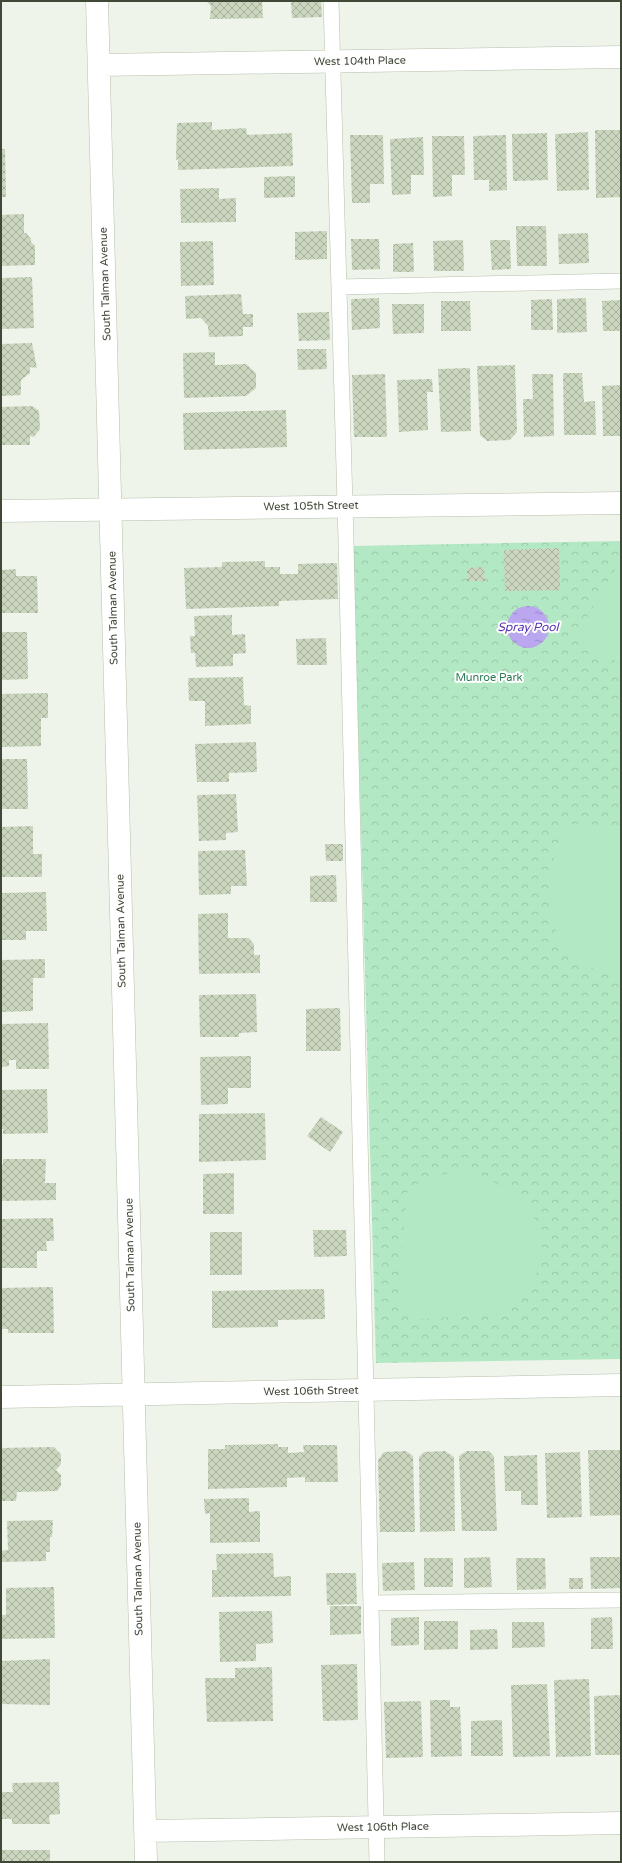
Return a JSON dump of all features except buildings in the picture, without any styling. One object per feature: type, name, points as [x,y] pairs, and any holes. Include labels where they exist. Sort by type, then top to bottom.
[{"type":"street","name":"South Talman Avenue","points":[[97,1],[146,1862]]},
{"type":"street","name":"West 104th Place","points":[[99,65],[621,57]]},
{"type":"street","name":"West 105th Street","points":[[1,511],[621,503]]},
{"type":"street","name":"West 106th Street","points":[[1,1397],[621,1385]]},
{"type":"street","name":"West 106th Place","points":[[145,1831],[621,1823]]},
{"type":"lane","points":[[331,1],[345,506],[377,1862]]},
{"type":"lane","points":[[338,287],[621,281]]},
{"type":"lane","points":[[371,1603],[621,1600]]},
{"type":"green space","name":"Munroe Park","points":[[621,541],[621,1359],[376,1363],[353,546]]},
{"type":"green space","points":[[621,558],[621,664],[575,639]]},
{"type":"green space","points":[[564,824],[621,825],[621,977],[616,977],[591,967],[567,951],[551,922],[550,872]]},
{"type":"green space","points":[[469,1169],[505,1189],[517,1198],[535,1219],[540,1232],[542,1246],[542,1261],[539,1269],[521,1295],[505,1313],[410,1320],[397,1304],[407,1193],[425,1178]]},
{"type":"water","name":"Spray Pool","points":[[528,606],[543,612],[549,627],[543,642],[528,648],[513,642],[507,627],[513,612]]}]
